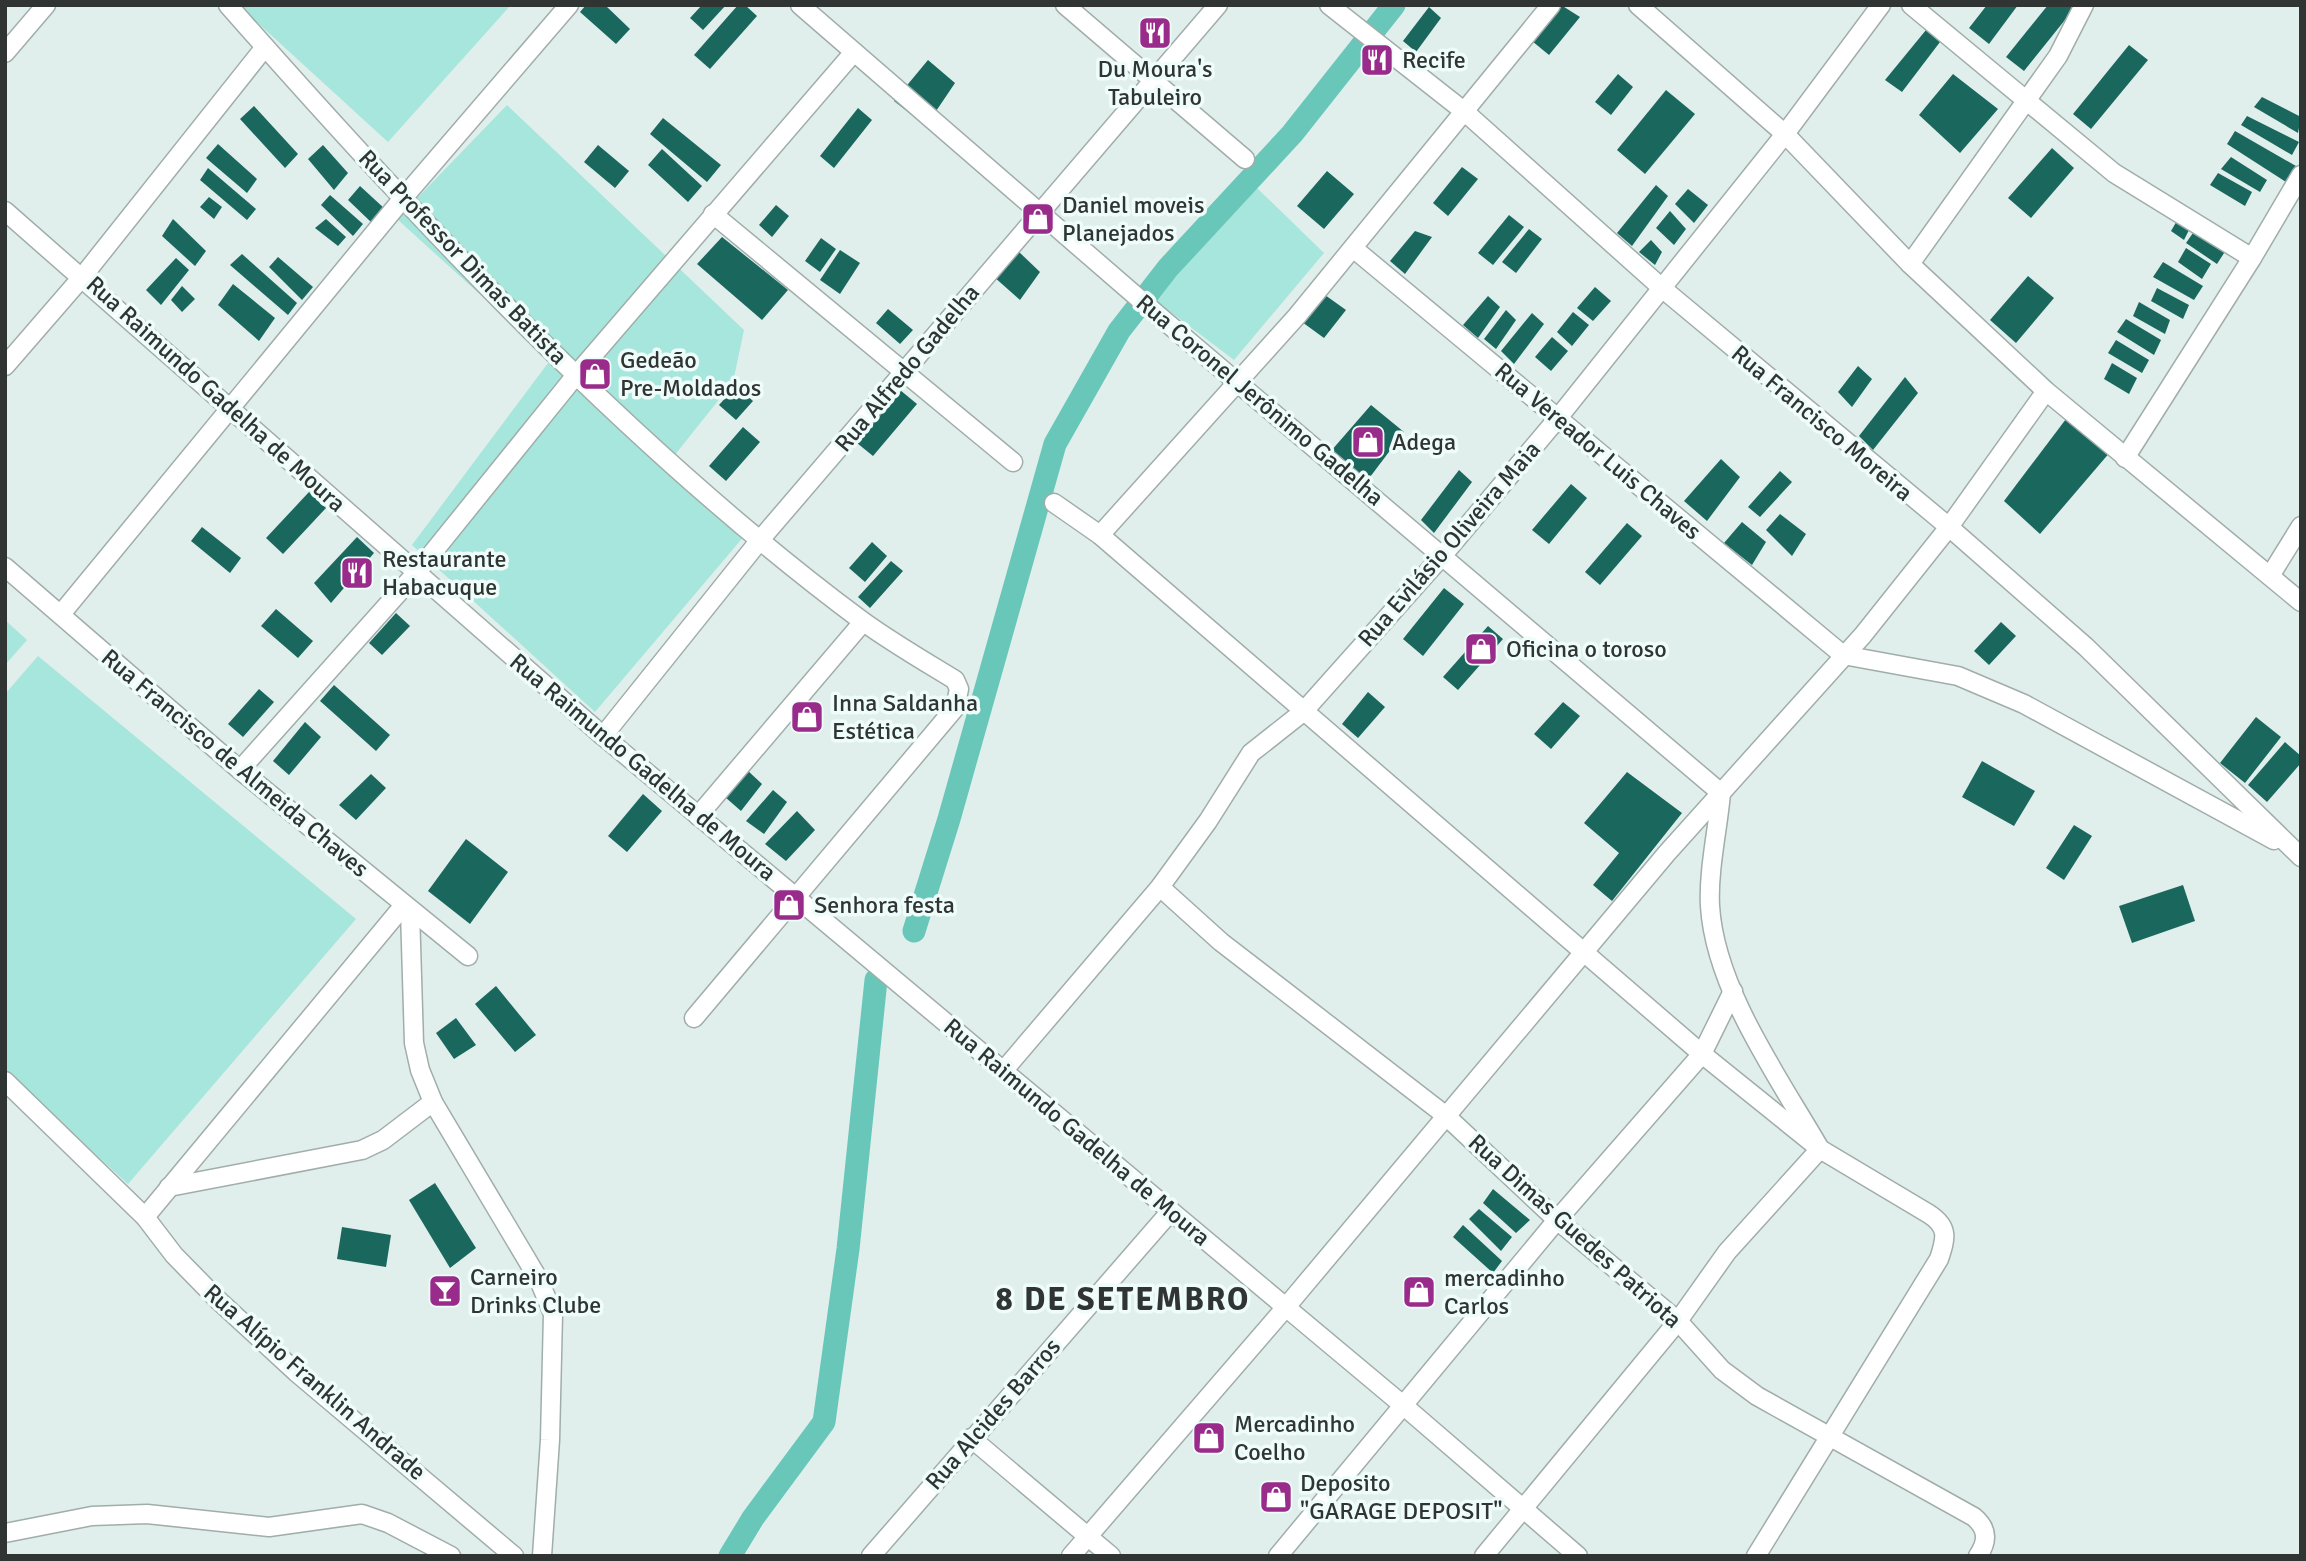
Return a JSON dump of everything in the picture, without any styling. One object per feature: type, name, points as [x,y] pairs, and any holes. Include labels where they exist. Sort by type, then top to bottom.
[{"type":"street","points":[[5,53],[46,5]]},
{"type":"street","name":"Rua Professor Dimas Batista","points":[[228,5],[404,197],[576,375],[760,540],[863,622],[955,681],[959,689],[955,708],[797,897]]},
{"type":"street","points":[[61,614],[404,197],[569,5]]},
{"type":"street","name":"Rua Coronel Jerônimo Gadelha","points":[[800,5],[1159,316],[1239,381],[1721,793]]},
{"type":"street","points":[[1065,5],[1245,159]]},
{"type":"street","name":"Rua Alfredo Gadelha","points":[[603,736],[760,540],[1217,5]]},
{"type":"street","name":"Rua Francisco Moreira","points":[[1329,5],[1353,27],[1465,112],[1663,289],[1948,527],[2086,647],[2297,854]]},
{"type":"street","points":[[1100,535],[1239,381],[1353,248],[1551,5]]},
{"type":"street","points":[[1638,5],[1785,134],[1910,264],[2046,391],[2301,602]]},
{"type":"street","name":"Rua Evilásio Oliveira Maia","points":[[1004,1070],[1160,887],[1208,821],[1251,753],[1303,712],[1443,555],[1558,418],[1785,134],[1881,5]]},
{"type":"street","points":[[1910,5],[2114,173],[2252,258]]},
{"type":"street","points":[[1910,264],[2058,56],[2084,5]]},
{"type":"street","points":[[5,366],[83,276],[265,47]]},
{"type":"street","points":[[240,770],[417,572],[576,375],[854,52]]},
{"type":"street","points":[[2125,458],[2252,258],[2301,175]]},
{"type":"street","name":"Rua Raimundo Gadelha de Moura","points":[[5,211],[83,276],[231,410],[603,736],[1404,1406],[1578,1556]]},
{"type":"street","points":[[713,214],[1013,462]]},
{"type":"street","name":"Rua Vereador Luis Chaves","points":[[1353,248],[1843,655]]},
{"type":"street","points":[[1071,1556],[1286,1307],[1667,853],[1843,655],[1948,527],[2046,391]]},
{"type":"street","points":[[1054,503],[1100,535],[1702,1054],[1820,1149],[1940,1221],[1946,1237],[1939,1259],[1756,1556]]},
{"type":"street","points":[[2270,576],[2301,526]]},
{"type":"street","name":"Rua Francisco de Almeida Chaves","points":[[5,566],[240,770],[468,956]]},
{"type":"street","points":[[698,816],[863,622]]},
{"type":"street","points":[[1843,655],[1958,676],[2024,704],[2297,854]]},
{"type":"street","points":[[1721,793],[1710,905],[1717,945],[1752,1030],[1820,1149]]},
{"type":"street","name":"Rua Dimas Guedes Patriota","points":[[1160,887],[1221,942],[1445,1115],[1557,1220],[1678,1321],[1722,1370],[1750,1392],[1975,1517],[1986,1533],[1985,1545],[1978,1556]]},
{"type":"street","points":[[694,1018],[797,897]]},
{"type":"street","points":[[407,908],[414,1043],[420,1070],[433,1102],[539,1280],[553,1314],[550,1440],[542,1556]]},
{"type":"street","points":[[145,1217],[407,908]]},
{"type":"street","points":[[1278,1556],[1557,1220],[1702,1054],[1734,991]]},
{"type":"street","name":"Rua Alípio Franklin Andrade","points":[[5,1081],[145,1217],[174,1255],[228,1309],[506,1554]]},
{"type":"street","points":[[169,1187],[362,1150],[383,1139],[433,1102]]},
{"type":"street","points":[[1484,1556],[1678,1321],[1727,1252],[1820,1149]]},
{"type":"street","name":"Rua Alcides Barros","points":[[871,1556],[1171,1211]]},
{"type":"street","points":[[971,1438],[1111,1556]]},
{"type":"street","points":[[5,1533],[92,1516],[147,1514],[270,1527],[362,1514],[381,1519],[451,1556]]},
{"type":"green space","points":[[238,5],[511,5],[388,142]]},
{"type":"green space","points":[[507,105],[744,330],[733,382],[674,456],[751,528],[595,712],[412,545],[551,359],[397,219]]},
{"type":"green space","points":[[1255,186],[1324,253],[1234,360],[1152,298]]},
{"type":"green space","points":[[5,620],[27,640],[5,665]]},
{"type":"green space","points":[[38,656],[356,919],[128,1184],[5,1072],[5,694]]},
{"type":"building","points":[[586,5],[605,5],[630,29],[616,44],[580,12]]},
{"type":"building","points":[[702,5],[726,5],[703,30],[690,18]]},
{"type":"building","points":[[738,5],[745,5],[757,16],[710,69],[694,55]]},
{"type":"building","points":[[1561,5],[1580,17],[1549,55],[1532,41]]},
{"type":"building","points":[[1987,5],[2018,5],[1989,44],[1969,28]]},
{"type":"building","points":[[2048,5],[2077,5],[2024,71],[2006,57]]},
{"type":"building","points":[[1429,7],[1441,18],[1416,52],[1403,41]]},
{"type":"building","points":[[1926,30],[1940,42],[1902,92],[1885,80]]},
{"type":"building","points":[[2129,45],[2148,60],[2091,129],[2073,114]]},
{"type":"building","points":[[928,60],[955,83],[926,126],[894,101]]},
{"type":"building","points":[[1618,74],[1633,87],[1611,115],[1595,102]]},
{"type":"building","points":[[1953,74],[1998,109],[1960,153],[1919,115]]},
{"type":"building","points":[[1666,90],[1695,114],[1645,174],[1617,150]]},
{"type":"building","points":[[2262,97],[2301,117],[2298,133],[2254,107]]},
{"type":"building","points":[[254,106],[298,154],[285,168],[240,119]]},
{"type":"building","points":[[858,108],[872,120],[834,168],[820,156]]},
{"type":"building","points":[[2247,116],[2299,142],[2292,155],[2241,125]]},
{"type":"building","points":[[663,118],[721,165],[707,182],[650,134]]},
{"type":"building","points":[[2235,131],[2296,166],[2286,182],[2227,144]]},
{"type":"building","points":[[218,144],[257,179],[247,193],[206,158]]},
{"type":"building","points":[[323,145],[348,173],[334,190],[308,159]]},
{"type":"building","points":[[598,145],[629,171],[615,188],[584,162]]},
{"type":"building","points":[[2052,148],[2074,168],[2031,218],[2008,198]]},
{"type":"building","points":[[662,149],[702,186],[688,202],[648,165]]},
{"type":"building","points":[[2231,157],[2267,180],[2260,192],[2221,169]]},
{"type":"building","points":[[1462,167],[1478,179],[1448,216],[1433,203]]},
{"type":"building","points":[[208,168],[256,209],[247,220],[200,180]]},
{"type":"building","points":[[1327,171],[1354,194],[1324,229],[1297,206]]},
{"type":"building","points":[[2218,173],[2252,192],[2245,206],[2210,185]]},
{"type":"building","points":[[1656,185],[1668,196],[1632,246],[1617,233]]},
{"type":"building","points":[[360,186],[385,209],[372,223],[348,200]]},
{"type":"building","points":[[1688,189],[1708,205],[1694,223],[1675,204]]},
{"type":"building","points":[[330,195],[363,224],[353,236],[321,205]]},
{"type":"building","points":[[209,197],[222,207],[214,219],[200,207]]},
{"type":"building","points":[[776,205],[789,216],[772,237],[759,225]]},
{"type":"building","points":[[1670,211],[1686,229],[1674,245],[1656,228]]},
{"type":"building","points":[[1509,215],[1524,227],[1493,265],[1478,253]]},
{"type":"building","points":[[173,219],[206,251],[195,266],[162,236]]},
{"type":"building","points":[[326,219],[346,237],[338,246],[315,228]]},
{"type":"building","points":[[2178,219],[2191,226],[2184,240],[2171,231]]},
{"type":"building","points":[[1529,229],[1542,239],[1516,273],[1502,262]]},
{"type":"building","points":[[2195,230],[2226,250],[2217,264],[2186,243]]},
{"type":"building","points":[[1415,231],[1432,237],[1405,274],[1390,261]]},
{"type":"building","points":[[722,237],[788,290],[762,320],[697,264]]},
{"type":"building","points":[[821,238],[836,249],[820,272],[805,261]]},
{"type":"building","points":[[1651,240],[1662,252],[1655,265],[1639,252]]},
{"type":"building","points":[[2186,248],[2211,264],[2202,279],[2178,262]]},
{"type":"building","points":[[840,250],[860,263],[840,294],[820,280]]},
{"type":"building","points":[[1017,250],[1040,272],[1020,300],[993,276]]},
{"type":"building","points":[[242,254],[297,303],[288,315],[230,265]]},
{"type":"building","points":[[278,257],[313,287],[302,300],[269,267]]},
{"type":"building","points":[[176,258],[189,270],[161,305],[146,290]]},
{"type":"building","points":[[2163,262],[2203,286],[2194,300],[2153,277]]},
{"type":"building","points":[[2028,276],[2054,298],[2016,343],[1990,320]]},
{"type":"building","points":[[233,284],[275,318],[259,341],[218,305]]},
{"type":"building","points":[[182,286],[195,299],[182,312],[171,300]]},
{"type":"building","points":[[1595,287],[1611,301],[1593,321],[1577,308]]},
{"type":"building","points":[[2157,288],[2189,305],[2183,319],[2151,301]]},
{"type":"building","points":[[1325,295],[1346,310],[1324,338],[1302,322]]},
{"type":"building","points":[[1488,296],[1500,307],[1478,338],[1463,325]]},
{"type":"building","points":[[2139,302],[2170,320],[2165,334],[2133,316]]},
{"type":"building","points":[[888,309],[913,330],[900,344],[876,323]]},
{"type":"building","points":[[1506,310],[1516,320],[1496,349],[1484,339]]},
{"type":"building","points":[[1573,312],[1589,325],[1572,346],[1557,332]]},
{"type":"building","points":[[1532,313],[1544,324],[1514,364],[1501,351]]},
{"type":"building","points":[[2126,319],[2161,340],[2154,355],[2117,332]]},
{"type":"building","points":[[1552,337],[1568,351],[1551,371],[1535,357]]},
{"type":"building","points":[[2116,340],[2149,360],[2142,373],[2108,353]]},
{"type":"building","points":[[2112,363],[2137,378],[2129,394],[2104,379]]},
{"type":"building","points":[[1858,366],[1872,379],[1852,407],[1838,392]]},
{"type":"building","points":[[1905,377],[1918,393],[1873,450],[1859,436]]},
{"type":"building","points":[[736,386],[753,401],[736,420],[719,405]]},
{"type":"building","points":[[900,390],[917,404],[873,456],[857,443]]},
{"type":"building","name":"Adega","points":[[1371,405],[1404,432],[1367,481],[1331,451]]},
{"type":"building","points":[[2069,415],[2111,451],[2040,534],[2004,501]]},
{"type":"building","points":[[743,427],[760,442],[726,481],[709,466]]},
{"type":"building","points":[[1721,459],[1740,477],[1707,521],[1684,501]]},
{"type":"building","points":[[1459,470],[1472,482],[1434,533],[1421,520]]},
{"type":"building","points":[[1780,471],[1792,482],[1760,517],[1748,507]]},
{"type":"building","points":[[1571,484],[1587,498],[1549,544],[1532,530]]},
{"type":"building","points":[[309,492],[326,508],[283,554],[266,538]]},
{"type":"building","points":[[1780,514],[1806,534],[1792,556],[1766,530]]},
{"type":"building","points":[[1742,522],[1766,542],[1752,565],[1724,543]]},
{"type":"building","points":[[1627,523],[1642,536],[1600,585],[1585,572]]},
{"type":"building","points":[[202,527],[241,558],[230,573],[191,541]]},
{"type":"building","points":[[357,537],[374,553],[331,603],[314,583]]},
{"type":"building","points":[[872,542],[887,556],[865,582],[849,568]]},
{"type":"building","points":[[891,561],[903,571],[870,608],[858,597]]},
{"type":"building","points":[[1444,588],[1464,604],[1423,656],[1403,639]]},
{"type":"building","points":[[276,609],[313,641],[298,658],[261,626]]},
{"type":"building","points":[[396,613],[410,626],[382,655],[369,643]]},
{"type":"building","points":[[2001,622],[2016,636],[1989,665],[1974,651]]},
{"type":"building","points":[[1488,626],[1503,639],[1458,690],[1443,677]]},
{"type":"building","points":[[334,685],[390,735],[376,751],[320,701]]},
{"type":"building","points":[[259,689],[274,702],[243,737],[228,724]]},
{"type":"building","points":[[1368,692],[1385,707],[1358,738],[1342,724]]},
{"type":"building","points":[[1563,702],[1580,716],[1551,749],[1534,734]]},
{"type":"building","points":[[2256,717],[2281,737],[2245,783],[2220,763]]},
{"type":"building","points":[[305,722],[321,737],[289,775],[273,761]]},
{"type":"building","points":[[2285,742],[2301,756],[2301,763],[2267,802],[2248,785]]},
{"type":"building","points":[[1982,761],[2035,791],[2014,826],[1962,797]]},
{"type":"building","points":[[746,769],[762,784],[741,811],[725,797]]},
{"type":"building","points":[[1627,772],[1682,813],[1612,901],[1593,885],[1619,853],[1584,823]]},
{"type":"building","points":[[371,774],[386,788],[356,820],[339,805]]},
{"type":"building","points":[[773,790],[787,802],[764,834],[746,821]]},
{"type":"building","points":[[643,794],[662,811],[627,852],[608,836]]},
{"type":"building","points":[[797,811],[815,830],[786,861],[765,844]]},
{"type":"building","points":[[2074,825],[2092,836],[2064,880],[2046,868]]},
{"type":"building","points":[[466,839],[508,872],[470,924],[428,891]]},
{"type":"building","points":[[2183,885],[2195,921],[2132,943],[2119,906]]},
{"type":"building","points":[[496,986],[536,1035],[515,1052],[475,1004]]},
{"type":"building","points":[[456,1018],[476,1045],[454,1059],[436,1033]]},
{"type":"building","points":[[435,1183],[476,1248],[450,1268],[409,1200]]},
{"type":"building","points":[[1493,1189],[1530,1220],[1516,1233],[1483,1203]]},
{"type":"building","points":[[1479,1209],[1512,1237],[1501,1251],[1469,1219]]},
{"type":"building","points":[[1463,1225],[1502,1261],[1493,1273],[1453,1237]]},
{"type":"building","points":[[342,1227],[391,1235],[386,1267],[337,1259]]},
{"type":"waterway","points":[[914,931],[949,819],[1055,444],[1119,331],[1168,268],[1292,134],[1394,5]]},
{"type":"waterway","points":[[730,1556],[753,1518],[824,1422],[848,1249],[876,980]]},
{"type":"place","name":"Du Moura's Tabuleiro","points":[[1155,33]]},
{"type":"place","name":"Recife","points":[[1377,60]]},
{"type":"place","name":"Daniel moveis Planejados","points":[[1038,219]]},
{"type":"place","name":"Gedeão Pre-Moldados","points":[[595,374]]},
{"type":"place","name":"Adega","points":[[1368,442]]},
{"type":"place","name":"Restaurante Habacuque","points":[[357,573]]},
{"type":"place","name":"Oficina o toroso","points":[[1481,649]]},
{"type":"place","name":"Inna Saldanha Estética","points":[[807,717]]},
{"type":"place","name":"Senhora festa","points":[[789,905]]},
{"type":"place","name":"Carneiro Drinks Clube","points":[[445,1291]]},
{"type":"place","name":"mercadinho Carlos","points":[[1419,1292]]},
{"type":"place","name":"Mercadinho Coelho","points":[[1209,1438]]},
{"type":"place","name":"Deposito \"GARAGE DEPOSIT\"","points":[[1276,1497]]},
{"type":"district","name":"8 DE SETEMBRO","points":[[1123,1299]]}]
